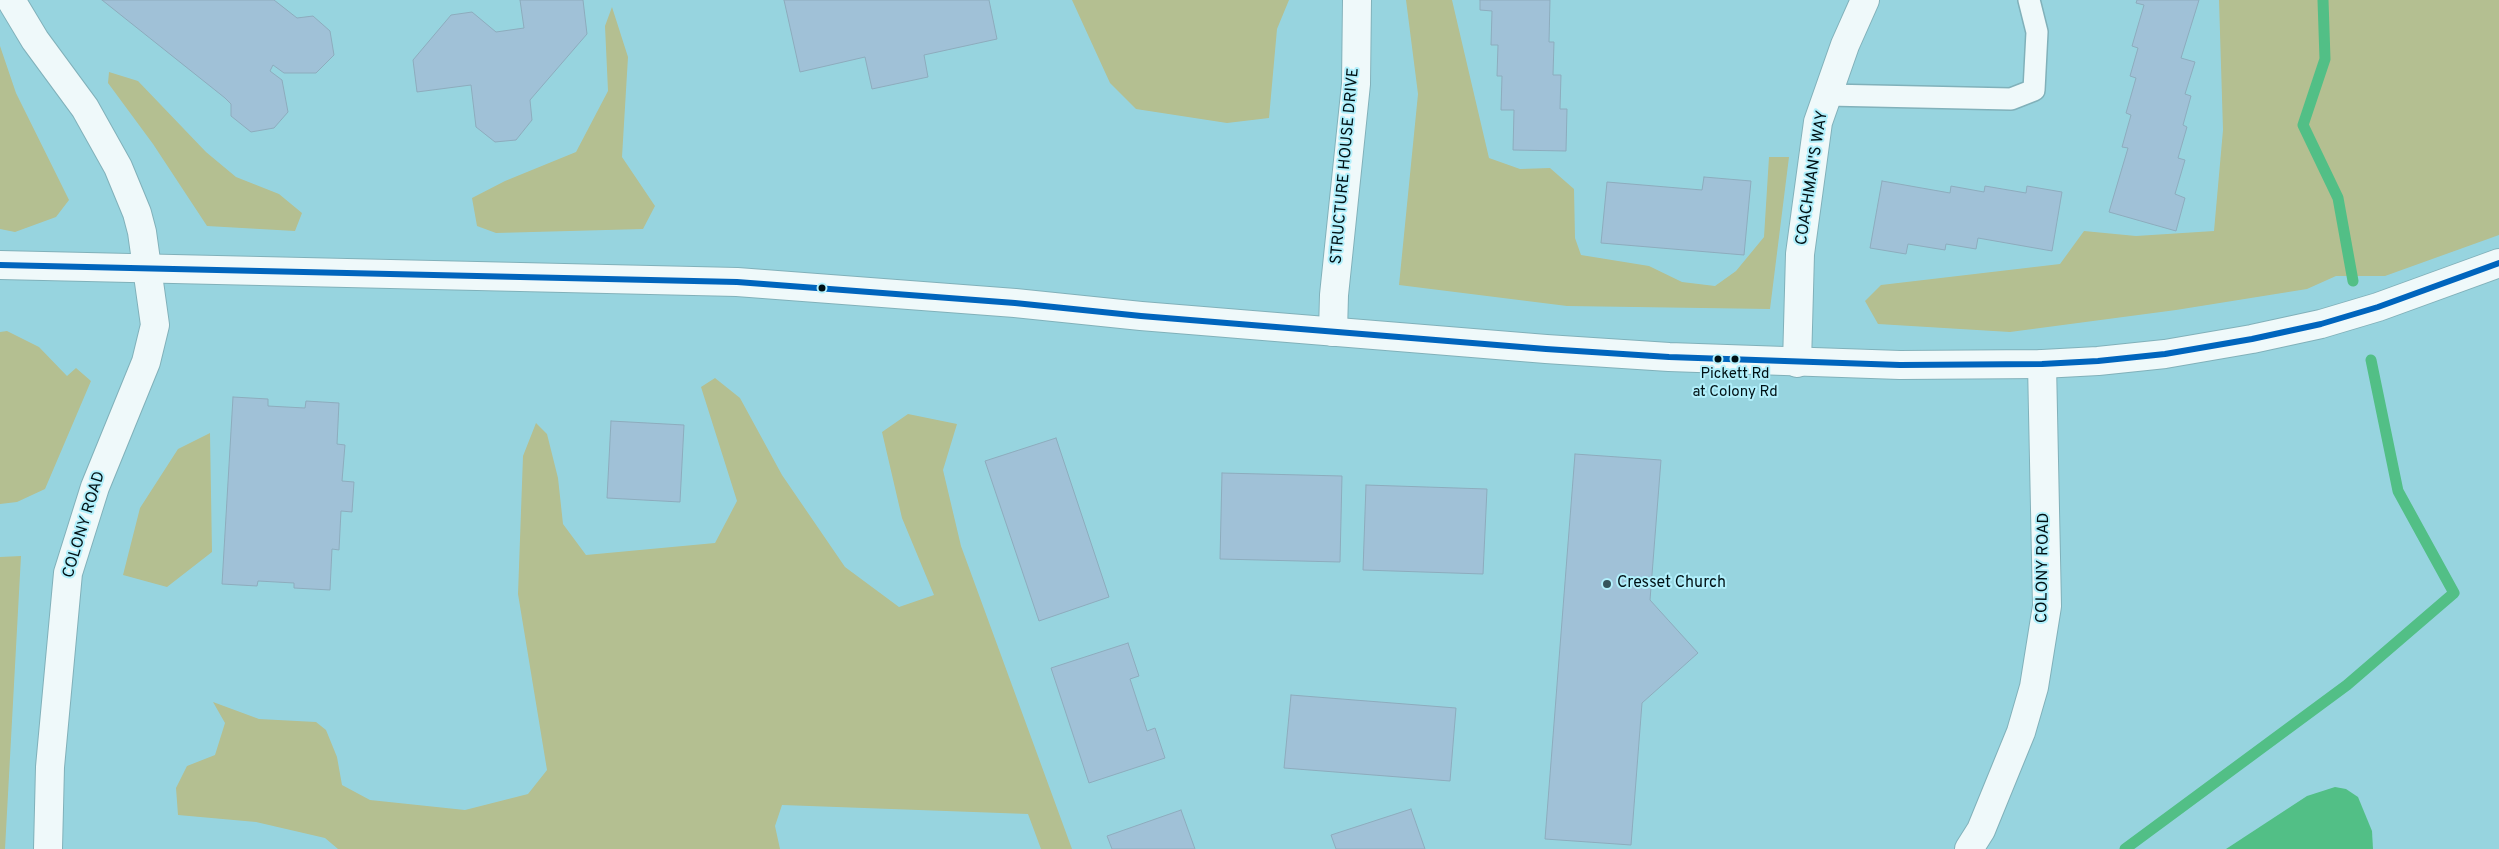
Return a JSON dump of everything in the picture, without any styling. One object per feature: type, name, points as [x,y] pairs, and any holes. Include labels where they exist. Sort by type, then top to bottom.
[{"type":"street","name":"COLONY ROAD","points":[[11,0],[35,40],[85,108],[118,167],[137,213],[148,269],[155,325],[146,362],[95,487],[68,573],[50,767],[48,849]]},
{"type":"street","name":"STRUCTURE HOUSE DRIVE","points":[[1333,332],[1334,295],[1356,84],[1357,0]]},
{"type":"street","name":"COACHMAN'S WAY","points":[[1797,363],[1800,254],[1806,194],[1818,122],[1845,45],[1864,0]]},
{"type":"street","points":[[0,265],[737,282],[1015,303],[1333,332],[1669,357],[1797,363],[1900,365],[2098,362],[2165,354],[2252,339],[2321,324],[2378,307],[2499,263]]},
{"type":"street","name":"COLONY ROAD","points":[[1969,849],[1981,830],[2021,732],[2034,688],[2047,606],[2042,364]]},
{"type":"lane","points":[[1828,95],[2011,99],[2034,90],[2037,32],[2029,0]]},
{"type":"shaded area","points":[[1072,0],[1289,0],[1277,29],[1269,118],[1227,123],[1136,109],[1110,83]]},
{"type":"shaded area","points":[[1406,0],[1452,0],[1489,158],[1520,169],[1550,168],[1574,189],[1575,238],[1581,255],[1649,266],[1682,282],[1715,286],[1736,271],[1764,237],[1769,157],[1789,157],[1770,309],[1567,306],[1399,285],[1418,94]]},
{"type":"shaded area","points":[[2219,0],[2499,0],[2499,235],[2385,276],[2336,276],[2307,289],[2176,310],[2010,332],[1878,324],[1865,301],[1881,285],[2060,264],[2084,231],[2136,236],[2214,231],[2223,130]]},
{"type":"shaded area","points":[[612,7],[628,57],[622,157],[655,206],[643,229],[496,233],[477,226],[472,198],[505,181],[576,152],[608,91],[605,26]]},
{"type":"shaded area","points":[[0,46],[16,93],[69,200],[56,217],[15,232],[0,229]]},
{"type":"shaded area","points":[[109,72],[138,81],[206,152],[236,177],[279,194],[302,213],[295,231],[207,226],[153,144],[108,83]]},
{"type":"shaded area","points":[[7,331],[39,347],[67,376],[76,368],[91,381],[45,489],[17,502],[0,504],[0,332]]},
{"type":"shaded area","points":[[715,378],[740,398],[782,475],[845,567],[899,607],[934,595],[902,518],[882,432],[908,414],[957,424],[943,470],[961,546],[1072,849],[1041,849],[1028,814],[782,805],[775,826],[780,849],[338,849],[325,838],[256,822],[178,815],[176,788],[187,766],[215,755],[225,723],[213,702],[259,719],[316,722],[326,730],[337,757],[342,785],[370,800],[465,810],[528,794],[547,770],[518,594],[523,456],[536,423],[547,434],[558,478],[563,524],[586,555],[715,543],[737,501],[701,387]]},
{"type":"shaded area","points":[[210,433],[212,552],[167,587],[123,575],[140,508],[178,449]]},
{"type":"shaded area","points":[[21,556],[5,849],[0,849],[0,557]]},
{"type":"shaded area","points":[[2335,787],[2346,789],[2358,797],[2372,831],[2373,849],[2226,849],[2307,796]]},
{"type":"building","points":[[102,0],[274,0],[297,18],[313,16],[330,31],[334,55],[316,73],[284,73],[273,65],[270,71],[282,80],[288,112],[274,128],[251,132],[231,116],[231,104],[225,98]]},
{"type":"building","points":[[520,0],[583,0],[587,34],[530,100],[532,120],[516,140],[495,142],[476,127],[471,85],[417,92],[413,60],[451,15],[472,12],[496,32],[524,28]]},
{"type":"building","points":[[784,0],[989,0],[997,39],[924,55],[928,77],[872,89],[865,57],[800,72]]},
{"type":"building","points":[[1480,0],[1550,0],[1549,42],[1554,42],[1553,75],[1561,75],[1560,109],[1567,109],[1566,151],[1513,150],[1514,110],[1501,110],[1502,76],[1497,76],[1498,45],[1491,45],[1492,11],[1480,10]]},
{"type":"building","points":[[2137,0],[2199,0],[2181,58],[2195,62],[2185,94],[2191,96],[2183,125],[2187,127],[2178,158],[2185,160],[2175,194],[2185,198],[2176,231],[2109,212],[2128,148],[2122,147],[2131,115],[2126,113],[2136,78],[2130,76],[2138,48],[2132,46],[2144,5],[2136,3]]},
{"type":"building","points":[[1704,177],[1751,181],[1744,255],[1601,243],[1607,182],[1702,190]]},
{"type":"building","points":[[1882,181],[1950,193],[1951,186],[1984,192],[1985,186],[2026,193],[2027,186],[2062,192],[2052,251],[1978,238],[1976,249],[1946,244],[1945,250],[1908,244],[1906,254],[1870,248]]},
{"type":"building","points":[[233,397],[268,399],[268,406],[305,408],[306,401],[339,403],[337,444],[345,445],[342,481],[354,482],[352,512],[341,511],[339,550],[332,549],[330,590],[294,588],[294,583],[258,581],[257,586],[222,584]]},
{"type":"building","points":[[611,421],[684,425],[680,502],[607,498]]},
{"type":"building","points":[[1056,438],[1109,597],[1039,621],[985,461]]},
{"type":"building","points":[[1575,454],[1661,460],[1650,600],[1698,653],[1642,703],[1631,845],[1545,839]]},
{"type":"building","points":[[1222,473],[1342,476],[1340,562],[1220,559]]},
{"type":"building","points":[[1366,485],[1487,489],[1483,574],[1363,570]]},
{"type":"building","points":[[1128,643],[1139,676],[1130,679],[1147,731],[1155,728],[1165,758],[1089,783],[1051,668]]},
{"type":"building","points":[[1291,695],[1456,708],[1450,781],[1284,768]]},
{"type":"building","points":[[1411,809],[1425,849],[1336,849],[1331,835]]},
{"type":"building","points":[[1181,810],[1195,849],[1112,849],[1107,836]]},
{"type":"waterway","points":[[2323,0],[2325,59],[2303,125],[2338,198],[2353,281]]},
{"type":"waterway","points":[[2125,849],[2347,685],[2454,593],[2398,491],[2371,360]]},
{"type":"transit line","points":[[0,265],[737,282],[1015,303],[1141,316],[1546,349],[1669,357],[1900,365],[2042,364],[2098,361],[2165,354],[2252,339],[2321,324],[2378,307],[2499,263]]},
{"type":"place","name":"Pickett Rd at Colony Rd","points":[[1735,359]]},
{"type":"place","name":"Cresset Church","points":[[1607,584]]}]
